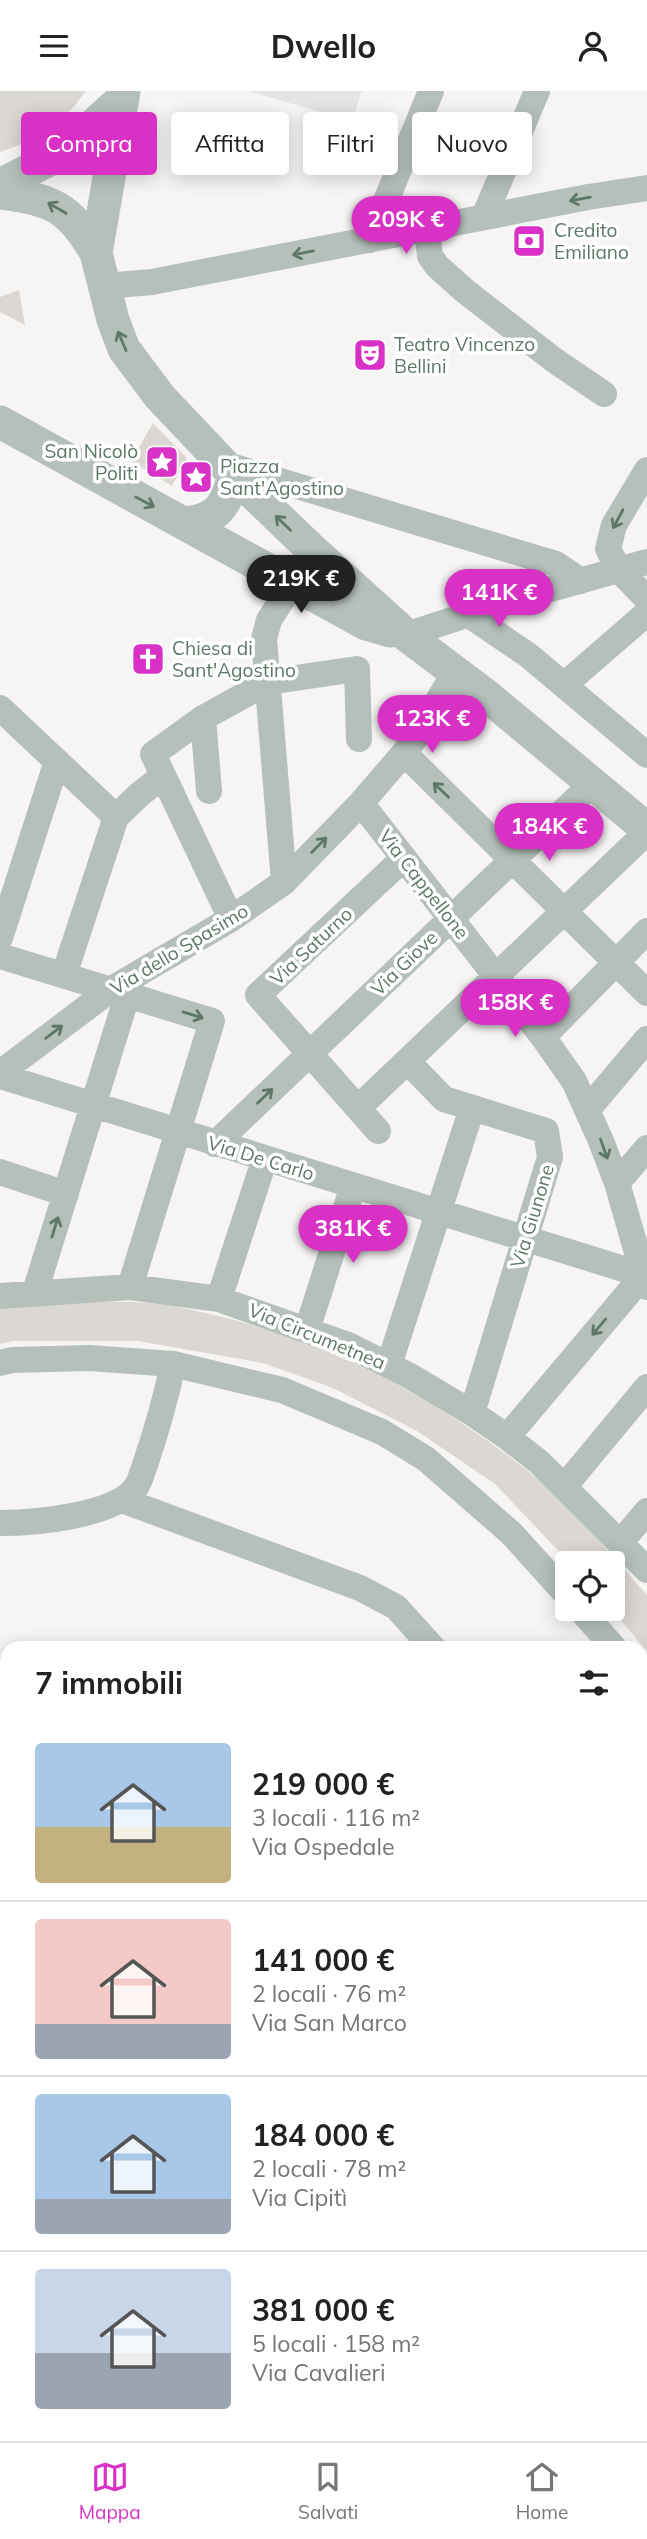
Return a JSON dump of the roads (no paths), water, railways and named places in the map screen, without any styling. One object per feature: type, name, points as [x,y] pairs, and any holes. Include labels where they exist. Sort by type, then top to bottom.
[{"type":"street","points":[[493,215],[502,173],[537,91]]},
{"type":"street","points":[[0,185],[51,159],[87,131],[123,95]]},
{"type":"street","points":[[96,253],[123,95]]},
{"type":"street","points":[[370,240],[426,102]]},
{"type":"street","points":[[105,285],[152,282],[493,215],[647,188]]},
{"type":"street","points":[[0,193],[31,197],[61,208],[85,234],[96,253],[124,349],[160,397],[229,469],[406,635],[487,696],[647,830],[358,1108]]},
{"type":"street","points":[[428,229],[430,256],[437,265],[465,291],[554,360],[604,394]]},
{"type":"street","points":[[0,422],[366,624],[406,635],[515,599],[647,562]]},
{"type":"street","points":[[184,523],[204,521],[218,511],[229,494],[229,469]]},
{"type":"street","points":[[229,469],[556,564],[581,581]]},
{"type":"street","points":[[647,470],[614,525],[608,549],[619,570],[647,599]]},
{"type":"street","points":[[284,882],[264,639],[269,620],[293,583]]},
{"type":"street","points":[[564,685],[647,614]]},
{"type":"street","points":[[469,615],[528,655],[647,755]]},
{"type":"street","points":[[230,919],[153,754],[203,718],[268,682],[357,669],[359,739]]},
{"type":"street","name":"Via dello Spasimo","points":[[0,1075],[124,987],[284,882],[410,760],[418,734],[455,672]]},
{"type":"street","points":[[0,708],[116,817]]},
{"type":"street","points":[[203,718],[209,791]]},
{"type":"street","points":[[410,760],[647,993]]},
{"type":"street","points":[[0,939],[57,761]]},
{"type":"street","points":[[64,975],[116,817],[163,776]]},
{"type":"street","name":"Via Giove","points":[[215,1144],[593,783]]},
{"type":"street","name":"Via Cappellone","points":[[360,811],[404,858],[574,1081],[617,1183],[646,1277]]},
{"type":"street","name":"Via Saturno","points":[[378,1131],[258,995],[404,858]]},
{"type":"street","points":[[543,1037],[647,931]]},
{"type":"street","points":[[0,956],[64,975],[124,987],[212,1021],[130,1287]]},
{"type":"street","points":[[35,1292],[93,1105],[124,987]]},
{"type":"street","points":[[588,1109],[647,1039]]},
{"type":"street","name":"Via Giunone","points":[[407,1061],[444,1099],[545,1131],[551,1157],[472,1412]]},
{"type":"street","name":"Via De Carlo","points":[[0,1075],[646,1277]]},
{"type":"street","points":[[389,1364],[472,1108]]},
{"type":"street","points":[[617,1183],[647,1147]]},
{"type":"street","points":[[219,1299],[265,1158]]},
{"type":"street","points":[[0,1172],[66,1194]]},
{"type":"street","points":[[307,1330],[353,1186]]},
{"type":"street","points":[[507,1437],[646,1277]]},
{"type":"street","name":"Via Circumetnea","points":[[0,1296],[130,1287],[219,1299],[307,1330],[389,1364],[472,1412],[539,1462],[647,1570]]},
{"type":"street","points":[[0,1363],[12,1360],[89,1358],[173,1364],[282,1390],[382,1432],[426,1459],[511,1533],[555,1582]]},
{"type":"street","points":[[0,1523],[32,1523],[68,1518],[122,1500],[137,1486],[164,1411],[173,1364]]},
{"type":"street","points":[[564,1487],[647,1387]]},
{"type":"street","points":[[122,1500],[360,1588],[396,1607],[427,1641]]},
{"type":"street","points":[[621,1542],[647,1511]]},
{"type":"street","points":[[590,1621],[608,1641]]},
{"type":"place","name":"Credito Emiliano","points":[[529,241]]},
{"type":"place","name":"Teatro Vincenzo Bellini","points":[[370,355]]},
{"type":"place","name":"San Nicolò Politi","points":[[162,462]]},
{"type":"place","name":"Piazza Sant'Agostino","points":[[196,477]]},
{"type":"place","name":"Chiesa di Sant'Agostino","points":[[148,659]]}]
